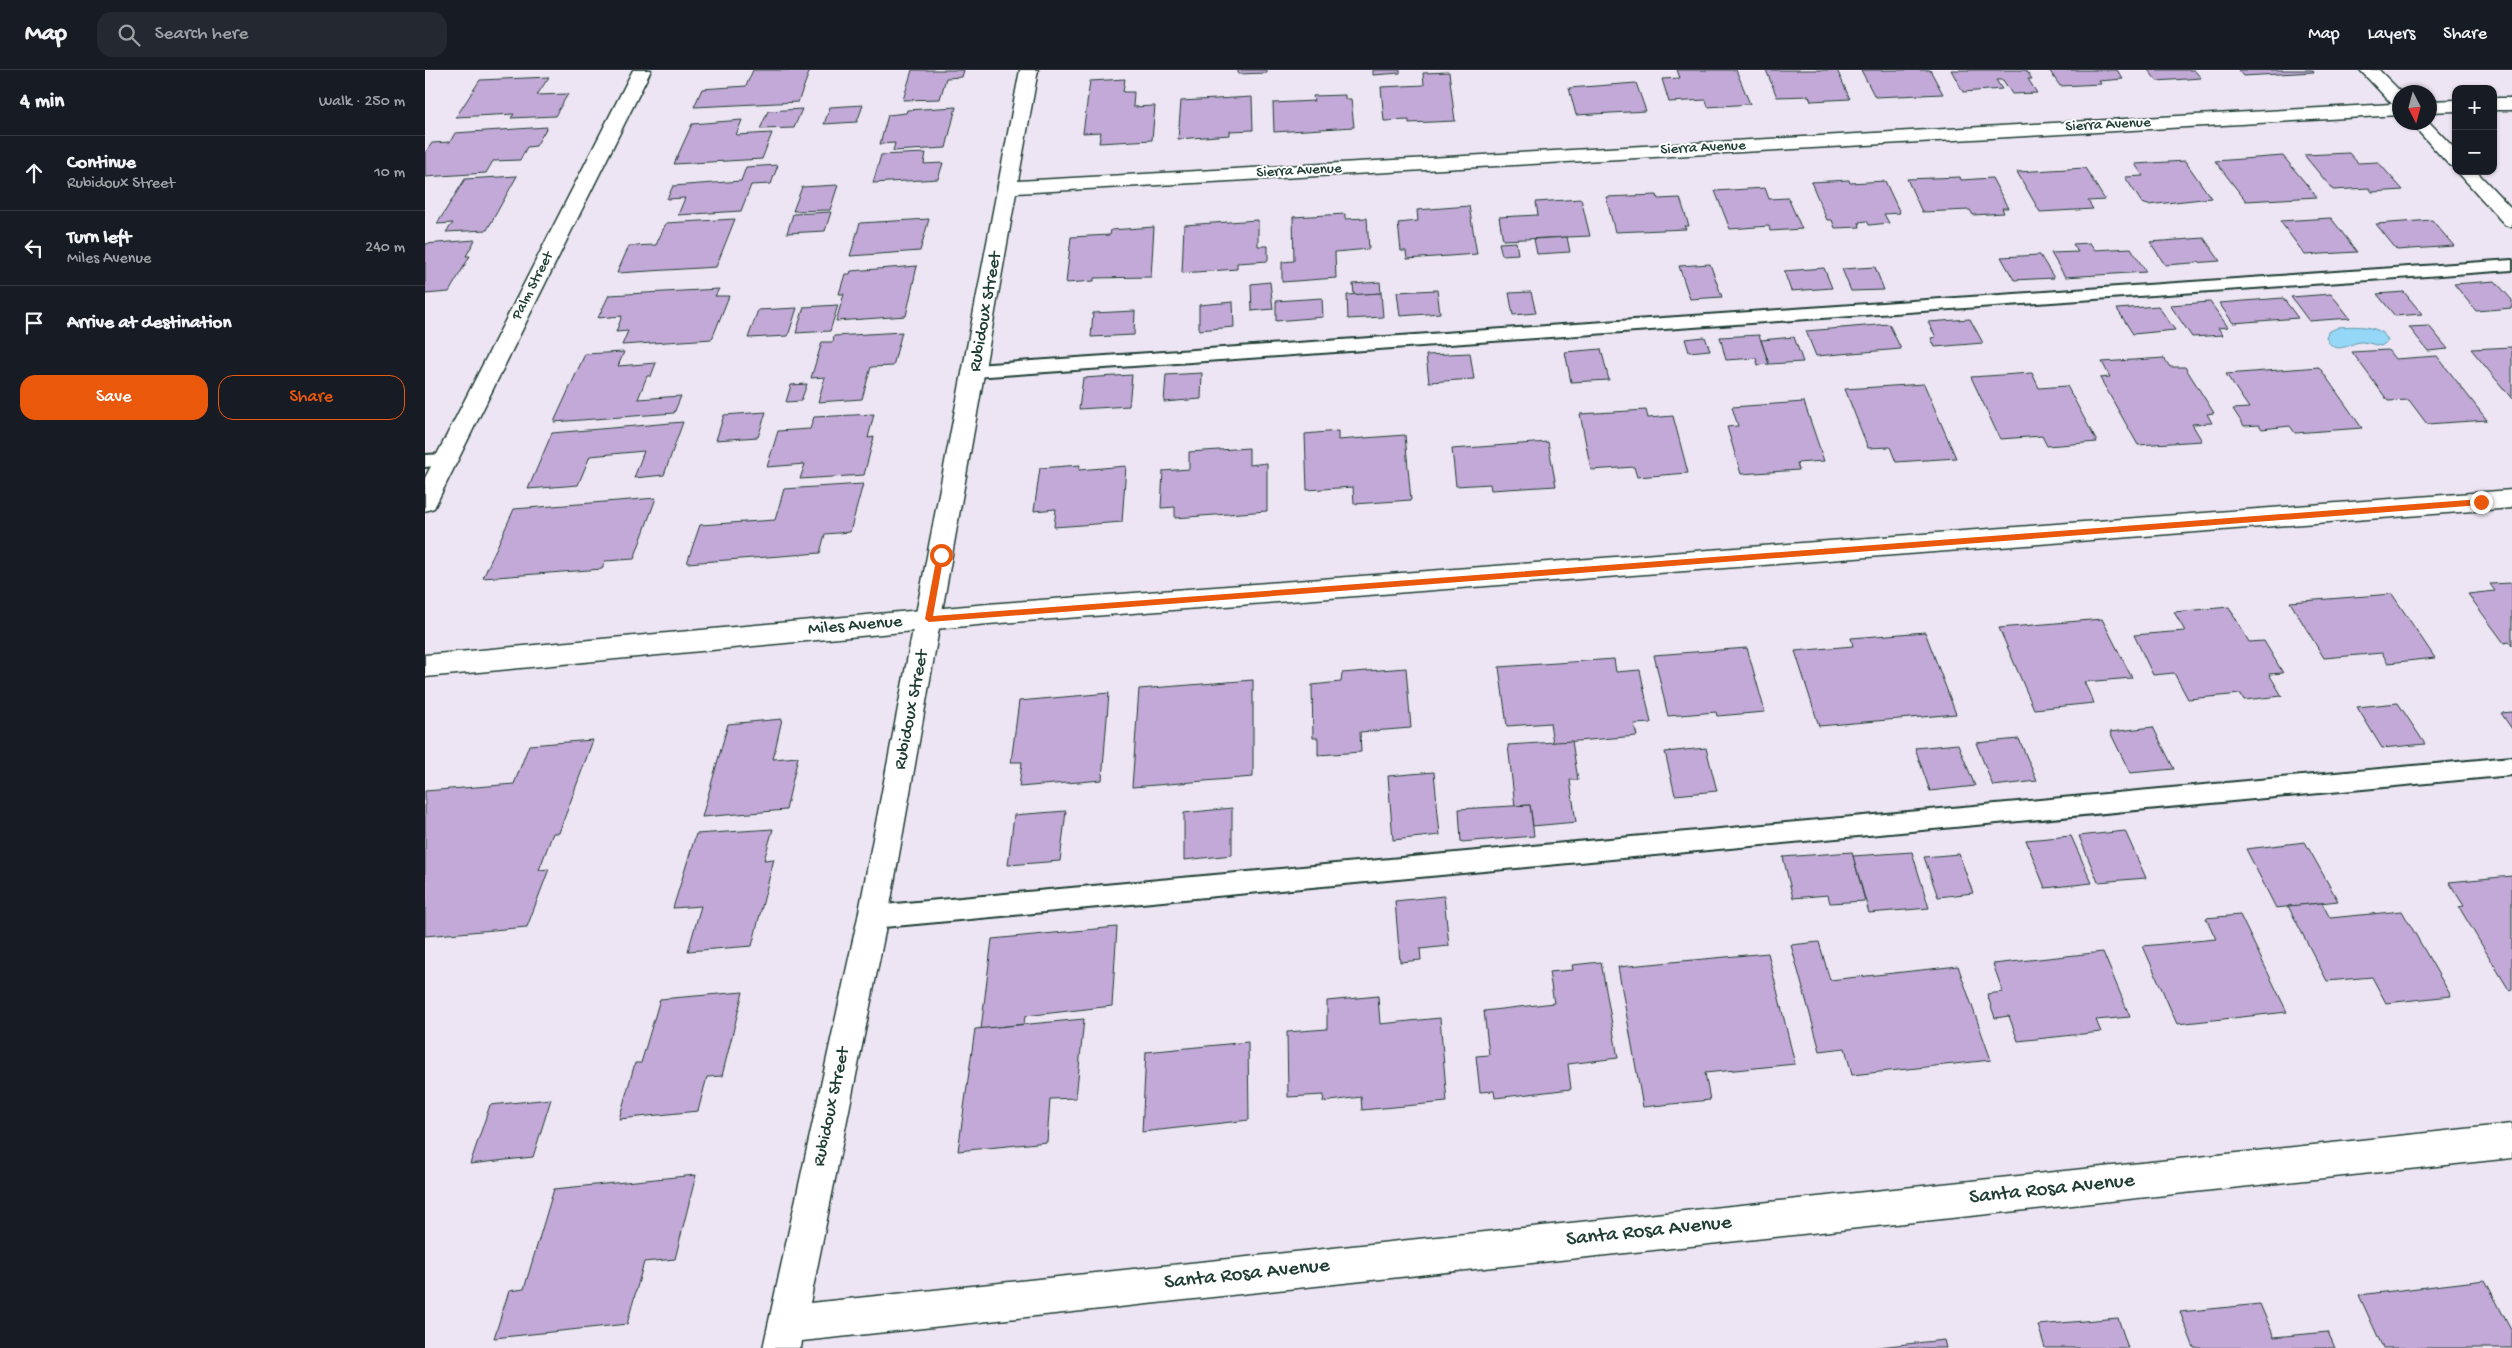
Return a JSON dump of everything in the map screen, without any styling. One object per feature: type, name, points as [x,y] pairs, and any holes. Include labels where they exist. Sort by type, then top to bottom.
[{"type":"street","name":"Palm Street","points":[[425,502],[642,70]]},
{"type":"street","name":"Rubidoux Street","points":[[784,1336],[873,917],[1029,70]]},
{"type":"street","points":[[2369,70],[2392,94]]},
{"type":"street","points":[[2497,104],[2512,104]]},
{"type":"street","points":[[2437,106],[2452,106]]},
{"type":"street","name":"Sierra Avenue","points":[[1007,188],[2392,109]]},
{"type":"street","points":[[2427,130],[2452,157]]},
{"type":"street","points":[[2469,175],[2512,221]]},
{"type":"street","name":"Miles Avenue","points":[[425,666],[929,619],[2512,499]]},
{"type":"street","name":"Santa Rosa Avenue","points":[[784,1336],[2512,1141]]},
{"type":"lane","points":[[975,371],[2512,265]]},
{"type":"lane","points":[[425,461],[446,460]]},
{"type":"lane","points":[[873,917],[2512,766]]},
{"type":"water","points":[[2339,327],[2367,327],[2374,329],[2385,335],[2388,341],[2381,346],[2361,342],[2338,348],[2333,347],[2326,337],[2328,332]]},
{"type":"building","points":[[753,70],[810,70],[798,102],[694,107],[702,89],[746,86]]},
{"type":"building","points":[[912,70],[964,70],[962,77],[946,78],[940,99],[903,100]]},
{"type":"building","points":[[1238,70],[1267,70],[1267,73],[1238,74]]},
{"type":"building","points":[[1373,70],[1400,70],[1400,73],[1373,75]]},
{"type":"building","points":[[1677,70],[1736,70],[1750,104],[1708,107],[1706,100],[1669,102],[1662,79],[1680,78]]},
{"type":"building","points":[[1766,70],[1837,70],[1850,99],[1811,101],[1809,96],[1777,97]]},
{"type":"building","points":[[1861,70],[1930,70],[1943,94],[1875,97]]},
{"type":"building","points":[[1951,70],[2026,70],[2032,79],[2028,79],[2037,93],[2012,94],[2003,80],[1996,80],[2002,89],[1963,92]]},
{"type":"building","points":[[2049,70],[2117,70],[2123,79],[2099,81],[2101,84],[2060,86]]},
{"type":"building","points":[[2148,70],[2194,70],[2201,78],[2157,81]]},
{"type":"building","points":[[2238,70],[2313,70],[2314,72],[2243,76]]},
{"type":"building","points":[[1449,72],[1455,121],[1409,123],[1409,120],[1384,121],[1381,87],[1424,85],[1423,73]]},
{"type":"building","points":[[549,77],[537,95],[568,94],[555,116],[511,118],[514,114],[456,117],[480,80]]},
{"type":"building","points":[[1125,79],[1123,92],[1134,92],[1133,107],[1155,106],[1152,140],[1099,143],[1101,132],[1083,133],[1090,81]]},
{"type":"building","points":[[1636,83],[1646,111],[1576,115],[1569,88]]},
{"type":"building","points":[[1345,95],[1345,99],[1351,99],[1354,127],[1274,132],[1273,103],[1314,101],[1313,96]]},
{"type":"building","points":[[1252,97],[1253,130],[1230,131],[1230,135],[1178,139],[1181,101]]},
{"type":"building","points":[[863,105],[857,122],[824,124],[830,107]]},
{"type":"building","points":[[956,107],[946,148],[893,151],[895,143],[880,144],[888,115],[906,113],[907,110]]},
{"type":"building","points":[[802,109],[794,128],[760,129],[768,111]]},
{"type":"building","points":[[742,120],[736,135],[772,133],[762,159],[674,164],[692,124]]},
{"type":"building","points":[[547,127],[536,146],[527,147],[520,160],[493,161],[486,173],[425,177],[425,153],[432,143],[450,142],[455,133]]},
{"type":"building","points":[[926,153],[924,164],[943,163],[938,179],[873,183],[881,155]]},
{"type":"building","points":[[2349,153],[2358,163],[2378,162],[2403,190],[2372,192],[2369,188],[2333,190],[2304,155]]},
{"type":"building","points":[[2283,156],[2317,197],[2246,201],[2215,161]]},
{"type":"building","points":[[2185,161],[2211,198],[2148,205],[2142,203],[2125,177],[2143,176],[2135,164]]},
{"type":"building","points":[[778,165],[771,184],[751,185],[741,211],[678,215],[685,198],[667,199],[673,186],[741,181],[746,167]]},
{"type":"building","points":[[2085,168],[2105,200],[2088,201],[2093,209],[2040,212],[2017,172]]},
{"type":"building","points":[[517,176],[487,230],[446,232],[453,223],[437,224],[465,179]]},
{"type":"building","points":[[1960,177],[1961,180],[1992,178],[2008,208],[2002,208],[2004,213],[1973,215],[1970,210],[1922,212],[1907,179]]},
{"type":"building","points":[[1849,180],[1850,183],[1885,181],[1900,213],[1884,214],[1889,223],[1869,225],[1867,221],[1859,222],[1860,227],[1835,228],[1832,220],[1827,220],[1811,182]]},
{"type":"building","points":[[838,185],[830,210],[793,211],[802,187]]},
{"type":"building","points":[[1765,188],[1769,199],[1788,198],[1802,229],[1770,231],[1769,226],[1730,229],[1715,191]]},
{"type":"building","points":[[1657,195],[1658,199],[1680,198],[1689,226],[1684,226],[1686,229],[1615,232],[1606,197]]},
{"type":"building","points":[[1581,199],[1590,236],[1503,240],[1499,217],[1538,215],[1536,202]]},
{"type":"building","points":[[1469,206],[1477,254],[1407,259],[1406,251],[1401,251],[1398,223],[1418,221],[1417,210]]},
{"type":"building","points":[[831,212],[825,231],[787,233],[793,214]]},
{"type":"building","points":[[1345,214],[1345,219],[1367,218],[1369,249],[1335,252],[1336,278],[1282,282],[1282,262],[1294,261],[1293,217]]},
{"type":"building","points":[[2331,218],[2357,252],[2305,255],[2280,221]]},
{"type":"building","points":[[735,219],[716,267],[617,273],[629,246],[656,245],[666,223]]},
{"type":"building","points":[[929,219],[920,251],[850,256],[860,223]]},
{"type":"building","points":[[1258,220],[1258,246],[1268,246],[1268,261],[1237,263],[1237,269],[1182,273],[1184,225]]},
{"type":"building","points":[[2432,220],[2454,246],[2397,250],[2376,224]]},
{"type":"building","points":[[1154,227],[1151,277],[1094,278],[1094,281],[1066,283],[1071,237],[1110,235],[1111,230]]},
{"type":"building","points":[[1567,237],[1570,252],[1537,254],[1534,239]]},
{"type":"building","points":[[2204,238],[2220,261],[2165,265],[2150,242]]},
{"type":"building","points":[[475,240],[466,256],[470,256],[449,292],[425,294],[425,244]]},
{"type":"building","points":[[1516,242],[1518,254],[1502,255],[1499,243]]},
{"type":"building","points":[[2090,243],[2095,250],[2131,248],[2146,272],[2065,277],[2051,253],[2078,252],[2073,244]]},
{"type":"building","points":[[2040,255],[2054,278],[2014,280],[2001,257]]},
{"type":"building","points":[[1710,264],[1722,297],[1690,299],[1679,266]]},
{"type":"building","points":[[917,266],[906,316],[836,321],[844,294],[839,294],[845,274],[850,274],[851,271]]},
{"type":"building","points":[[1875,267],[1884,290],[1851,291],[1842,269]]},
{"type":"building","points":[[1824,268],[1832,288],[1791,291],[1784,271]]},
{"type":"building","points":[[2495,281],[2512,300],[2512,308],[2476,311],[2454,284]]},
{"type":"building","points":[[1270,282],[1273,309],[1252,311],[1251,284]]},
{"type":"building","points":[[1380,282],[1381,293],[1354,295],[1353,284]]},
{"type":"building","points":[[719,289],[715,296],[729,296],[712,339],[622,345],[628,331],[616,332],[622,316],[598,318],[609,295]]},
{"type":"building","points":[[1437,290],[1440,313],[1400,316],[1397,292]]},
{"type":"building","points":[[1531,292],[1536,313],[1513,315],[1509,293]]},
{"type":"building","points":[[2404,292],[2422,314],[2395,316],[2377,294]]},
{"type":"building","points":[[1381,293],[1383,317],[1348,319],[1347,295]]},
{"type":"building","points":[[2331,294],[2350,318],[2309,321],[2291,297]]},
{"type":"building","points":[[1322,298],[1323,317],[1276,321],[1276,301]]},
{"type":"building","points":[[2283,298],[2298,318],[2233,323],[2219,303]]},
{"type":"building","points":[[1233,302],[1234,327],[1199,330],[1199,305]]},
{"type":"building","points":[[2210,302],[2228,327],[2218,328],[2223,335],[2192,337],[2170,305]]},
{"type":"building","points":[[838,305],[830,331],[796,333],[804,307]]},
{"type":"building","points":[[2158,306],[2175,330],[2133,334],[2117,309]]},
{"type":"building","points":[[797,308],[788,336],[748,338],[758,310]]},
{"type":"building","points":[[1135,311],[1134,335],[1091,337],[1093,313]]},
{"type":"building","points":[[1970,319],[1983,343],[1935,347],[1931,338],[1936,337],[1928,322]]},
{"type":"building","points":[[1889,324],[1901,349],[1816,356],[1806,331]]},
{"type":"building","points":[[2429,326],[2448,349],[2428,351],[2409,327]]},
{"type":"building","points":[[902,332],[893,366],[871,367],[862,399],[818,402],[825,377],[811,378],[822,342],[833,342],[834,336]]},
{"type":"building","points":[[1759,335],[1769,364],[1758,365],[1756,358],[1726,360],[1720,337]]},
{"type":"building","points":[[1705,337],[1710,350],[1689,352],[1685,339]]},
{"type":"building","points":[[1794,337],[1803,362],[1769,364],[1761,340]]},
{"type":"building","points":[[2512,347],[2512,399],[2471,349]]},
{"type":"building","points":[[1601,349],[1609,380],[1571,382],[1565,352]]},
{"type":"building","points":[[2388,350],[2395,359],[2437,356],[2487,420],[2427,424],[2409,400],[2388,401],[2352,352]]},
{"type":"building","points":[[624,352],[618,366],[656,363],[651,376],[647,376],[638,399],[681,396],[674,413],[554,422],[585,354]]},
{"type":"building","points":[[1470,353],[1474,379],[1429,382],[1426,355]]},
{"type":"building","points":[[2164,358],[2170,367],[2185,367],[2214,413],[2207,414],[2212,423],[2192,424],[2202,441],[2138,445],[2100,378],[2110,377],[2102,362]]},
{"type":"building","points":[[2319,367],[2362,428],[2295,433],[2290,426],[2262,429],[2259,425],[2244,426],[2233,409],[2249,408],[2226,374]]},
{"type":"building","points":[[1202,373],[1201,399],[1164,402],[1166,375]]},
{"type":"building","points":[[2032,373],[2039,388],[2067,386],[2097,442],[2047,446],[2042,436],[2000,439],[1971,377]]},
{"type":"building","points":[[1132,375],[1129,406],[1079,409],[1083,378]]},
{"type":"building","points":[[807,384],[801,401],[786,402],[791,385]]},
{"type":"building","points":[[1924,384],[1956,458],[1896,462],[1890,447],[1868,448],[1845,389]]},
{"type":"building","points":[[1804,402],[1824,461],[1797,463],[1799,470],[1741,474],[1727,427],[1738,426],[1732,407]]},
{"type":"building","points":[[1646,410],[1648,418],[1673,416],[1688,473],[1637,477],[1634,467],[1591,470],[1580,414]]},
{"type":"building","points":[[766,412],[758,437],[716,440],[724,415]]},
{"type":"building","points":[[874,414],[868,438],[874,437],[864,475],[800,479],[805,464],[767,467],[778,431],[810,429],[814,417]]},
{"type":"building","points":[[683,422],[664,475],[634,478],[644,451],[590,456],[578,485],[528,489],[552,433]]},
{"type":"building","points":[[1338,431],[1338,440],[1405,435],[1411,500],[1354,504],[1353,487],[1307,490],[1305,434]]},
{"type":"building","points":[[1548,442],[1556,486],[1491,490],[1490,484],[1456,486],[1452,449]]},
{"type":"building","points":[[1249,448],[1249,465],[1267,463],[1267,511],[1175,518],[1175,507],[1161,508],[1163,471],[1189,469],[1189,452]]},
{"type":"building","points":[[1080,465],[1079,470],[1126,466],[1122,522],[1054,527],[1056,509],[1034,511],[1040,468]]},
{"type":"building","points":[[863,484],[850,532],[825,534],[820,553],[687,563],[700,525],[775,520],[784,489]]},
{"type":"building","points":[[656,498],[634,559],[605,561],[602,569],[483,578],[514,509]]},
{"type":"building","points":[[2512,583],[2512,646],[2509,642],[2504,643],[2468,594],[2495,591],[2490,584]]},
{"type":"building","points":[[2392,594],[2435,658],[2388,663],[2382,653],[2324,658],[2290,602]]},
{"type":"building","points":[[2229,607],[2249,642],[2264,641],[2283,673],[2269,674],[2282,696],[2244,700],[2241,694],[2188,699],[2174,673],[2153,675],[2134,635],[2185,631],[2174,612]]},
{"type":"building","points":[[2102,619],[2132,678],[2084,682],[2094,703],[2034,709],[1999,628]]},
{"type":"building","points":[[1925,632],[1956,714],[1819,726],[1795,651],[1853,646],[1851,638]]},
{"type":"building","points":[[1747,648],[1765,712],[1717,716],[1716,712],[1668,716],[1654,655]]},
{"type":"building","points":[[1614,659],[1616,672],[1640,670],[1651,723],[1634,724],[1637,736],[1553,743],[1550,723],[1507,726],[1499,667]]},
{"type":"building","points":[[1406,668],[1411,728],[1360,732],[1361,752],[1318,755],[1318,738],[1313,738],[1312,685],[1341,682],[1342,673]]},
{"type":"building","points":[[1253,680],[1253,777],[1132,787],[1139,689]]},
{"type":"building","points":[[1109,693],[1102,780],[1019,787],[1022,762],[1011,762],[1019,701]]},
{"type":"building","points":[[2398,703],[2425,744],[2382,748],[2357,707]]},
{"type":"building","points":[[2512,712],[2512,729],[2501,713]]},
{"type":"building","points":[[782,719],[773,759],[798,757],[786,810],[702,817],[728,724]]},
{"type":"building","points":[[2153,727],[2174,769],[2130,773],[2110,732]]},
{"type":"building","points":[[2019,739],[2037,781],[1993,786],[1976,743]]},
{"type":"building","points":[[593,740],[559,833],[553,833],[539,870],[549,869],[527,927],[425,936],[425,791],[514,784],[529,745]]},
{"type":"building","points":[[1572,741],[1578,780],[1570,780],[1576,822],[1533,826],[1530,805],[1515,806],[1508,745]]},
{"type":"building","points":[[1958,744],[1975,786],[1930,791],[1915,748]]},
{"type":"building","points":[[1706,748],[1717,791],[1675,795],[1665,752]]},
{"type":"building","points":[[1434,772],[1440,835],[1393,840],[1388,776]]},
{"type":"building","points":[[1530,805],[1534,836],[1461,842],[1459,809]]},
{"type":"building","points":[[1232,808],[1232,855],[1184,860],[1184,813]]},
{"type":"building","points":[[1066,811],[1060,861],[1008,865],[1014,815]]},
{"type":"building","points":[[773,829],[764,860],[774,859],[752,946],[688,951],[701,906],[673,908],[696,834]]},
{"type":"building","points":[[2125,831],[2146,878],[2098,882],[2079,836]]},
{"type":"building","points":[[2071,836],[2092,883],[2045,888],[2026,840]]},
{"type":"building","points":[[2305,842],[2338,901],[2276,908],[2246,849]]},
{"type":"building","points":[[1852,852],[1865,901],[1830,903],[1828,895],[1793,898],[1783,857]]},
{"type":"building","points":[[1912,852],[1929,908],[1869,913],[1853,856]]},
{"type":"building","points":[[1959,854],[1973,893],[1938,897],[1924,857]]},
{"type":"building","points":[[2512,876],[2512,989],[2509,990],[2459,907],[2464,906],[2449,882]]},
{"type":"building","points":[[1444,896],[1449,946],[1420,949],[1421,960],[1400,962],[1395,901]]},
{"type":"building","points":[[2322,903],[2330,918],[2402,911],[2451,996],[2386,1003],[2372,977],[2327,981],[2288,906]]},
{"type":"building","points":[[2240,915],[2287,1012],[2177,1024],[2143,946],[2216,939],[2206,918]]},
{"type":"building","points":[[1117,927],[1112,1006],[1025,1016],[1024,1024],[981,1029],[992,939]]},
{"type":"building","points":[[1819,942],[1830,980],[1958,966],[1991,1060],[1852,1075],[1845,1048],[1820,1051],[1791,945]]},
{"type":"building","points":[[2103,952],[2130,1017],[2096,1020],[2101,1032],[2018,1041],[2009,1016],[1995,1018],[1987,994],[2003,992],[1993,964]]},
{"type":"building","points":[[1768,953],[1795,1064],[1705,1073],[1710,1100],[1643,1107],[1618,967]]},
{"type":"building","points":[[1601,962],[1618,1058],[1568,1064],[1571,1089],[1495,1098],[1494,1091],[1480,1092],[1476,1056],[1489,1055],[1484,1011],[1554,1003],[1549,972],[1573,970],[1572,965]]},
{"type":"building","points":[[743,992],[722,1076],[707,1077],[698,1111],[619,1119],[635,1063],[641,1063],[660,999]]},
{"type":"building","points":[[1378,996],[1380,1024],[1440,1018],[1447,1102],[1362,1110],[1361,1097],[1323,1102],[1324,1095],[1288,1097],[1287,1032],[1327,1029],[1327,1001]]},
{"type":"building","points":[[1084,1019],[1076,1098],[1050,1099],[1047,1142],[958,1151],[975,1029]]},
{"type":"building","points":[[1248,1042],[1249,1120],[1142,1132],[1146,1052]]},
{"type":"building","points":[[551,1099],[533,1157],[470,1164],[490,1105]]},
{"type":"building","points":[[696,1175],[675,1259],[644,1262],[627,1324],[494,1338],[509,1291],[524,1289],[554,1189]]},
{"type":"building","points":[[2485,1280],[2512,1332],[2512,1348],[2383,1348],[2359,1295]]},
{"type":"building","points":[[2260,1304],[2274,1337],[2328,1332],[2335,1348],[2194,1348],[2180,1312]]},
{"type":"building","points":[[2118,1318],[2128,1348],[2045,1348],[2038,1325]]},
{"type":"building","points":[[1944,1340],[1946,1348],[1869,1348]]},
{"type":"route","points":[[941,555],[929,619],[2481,502]]}]
